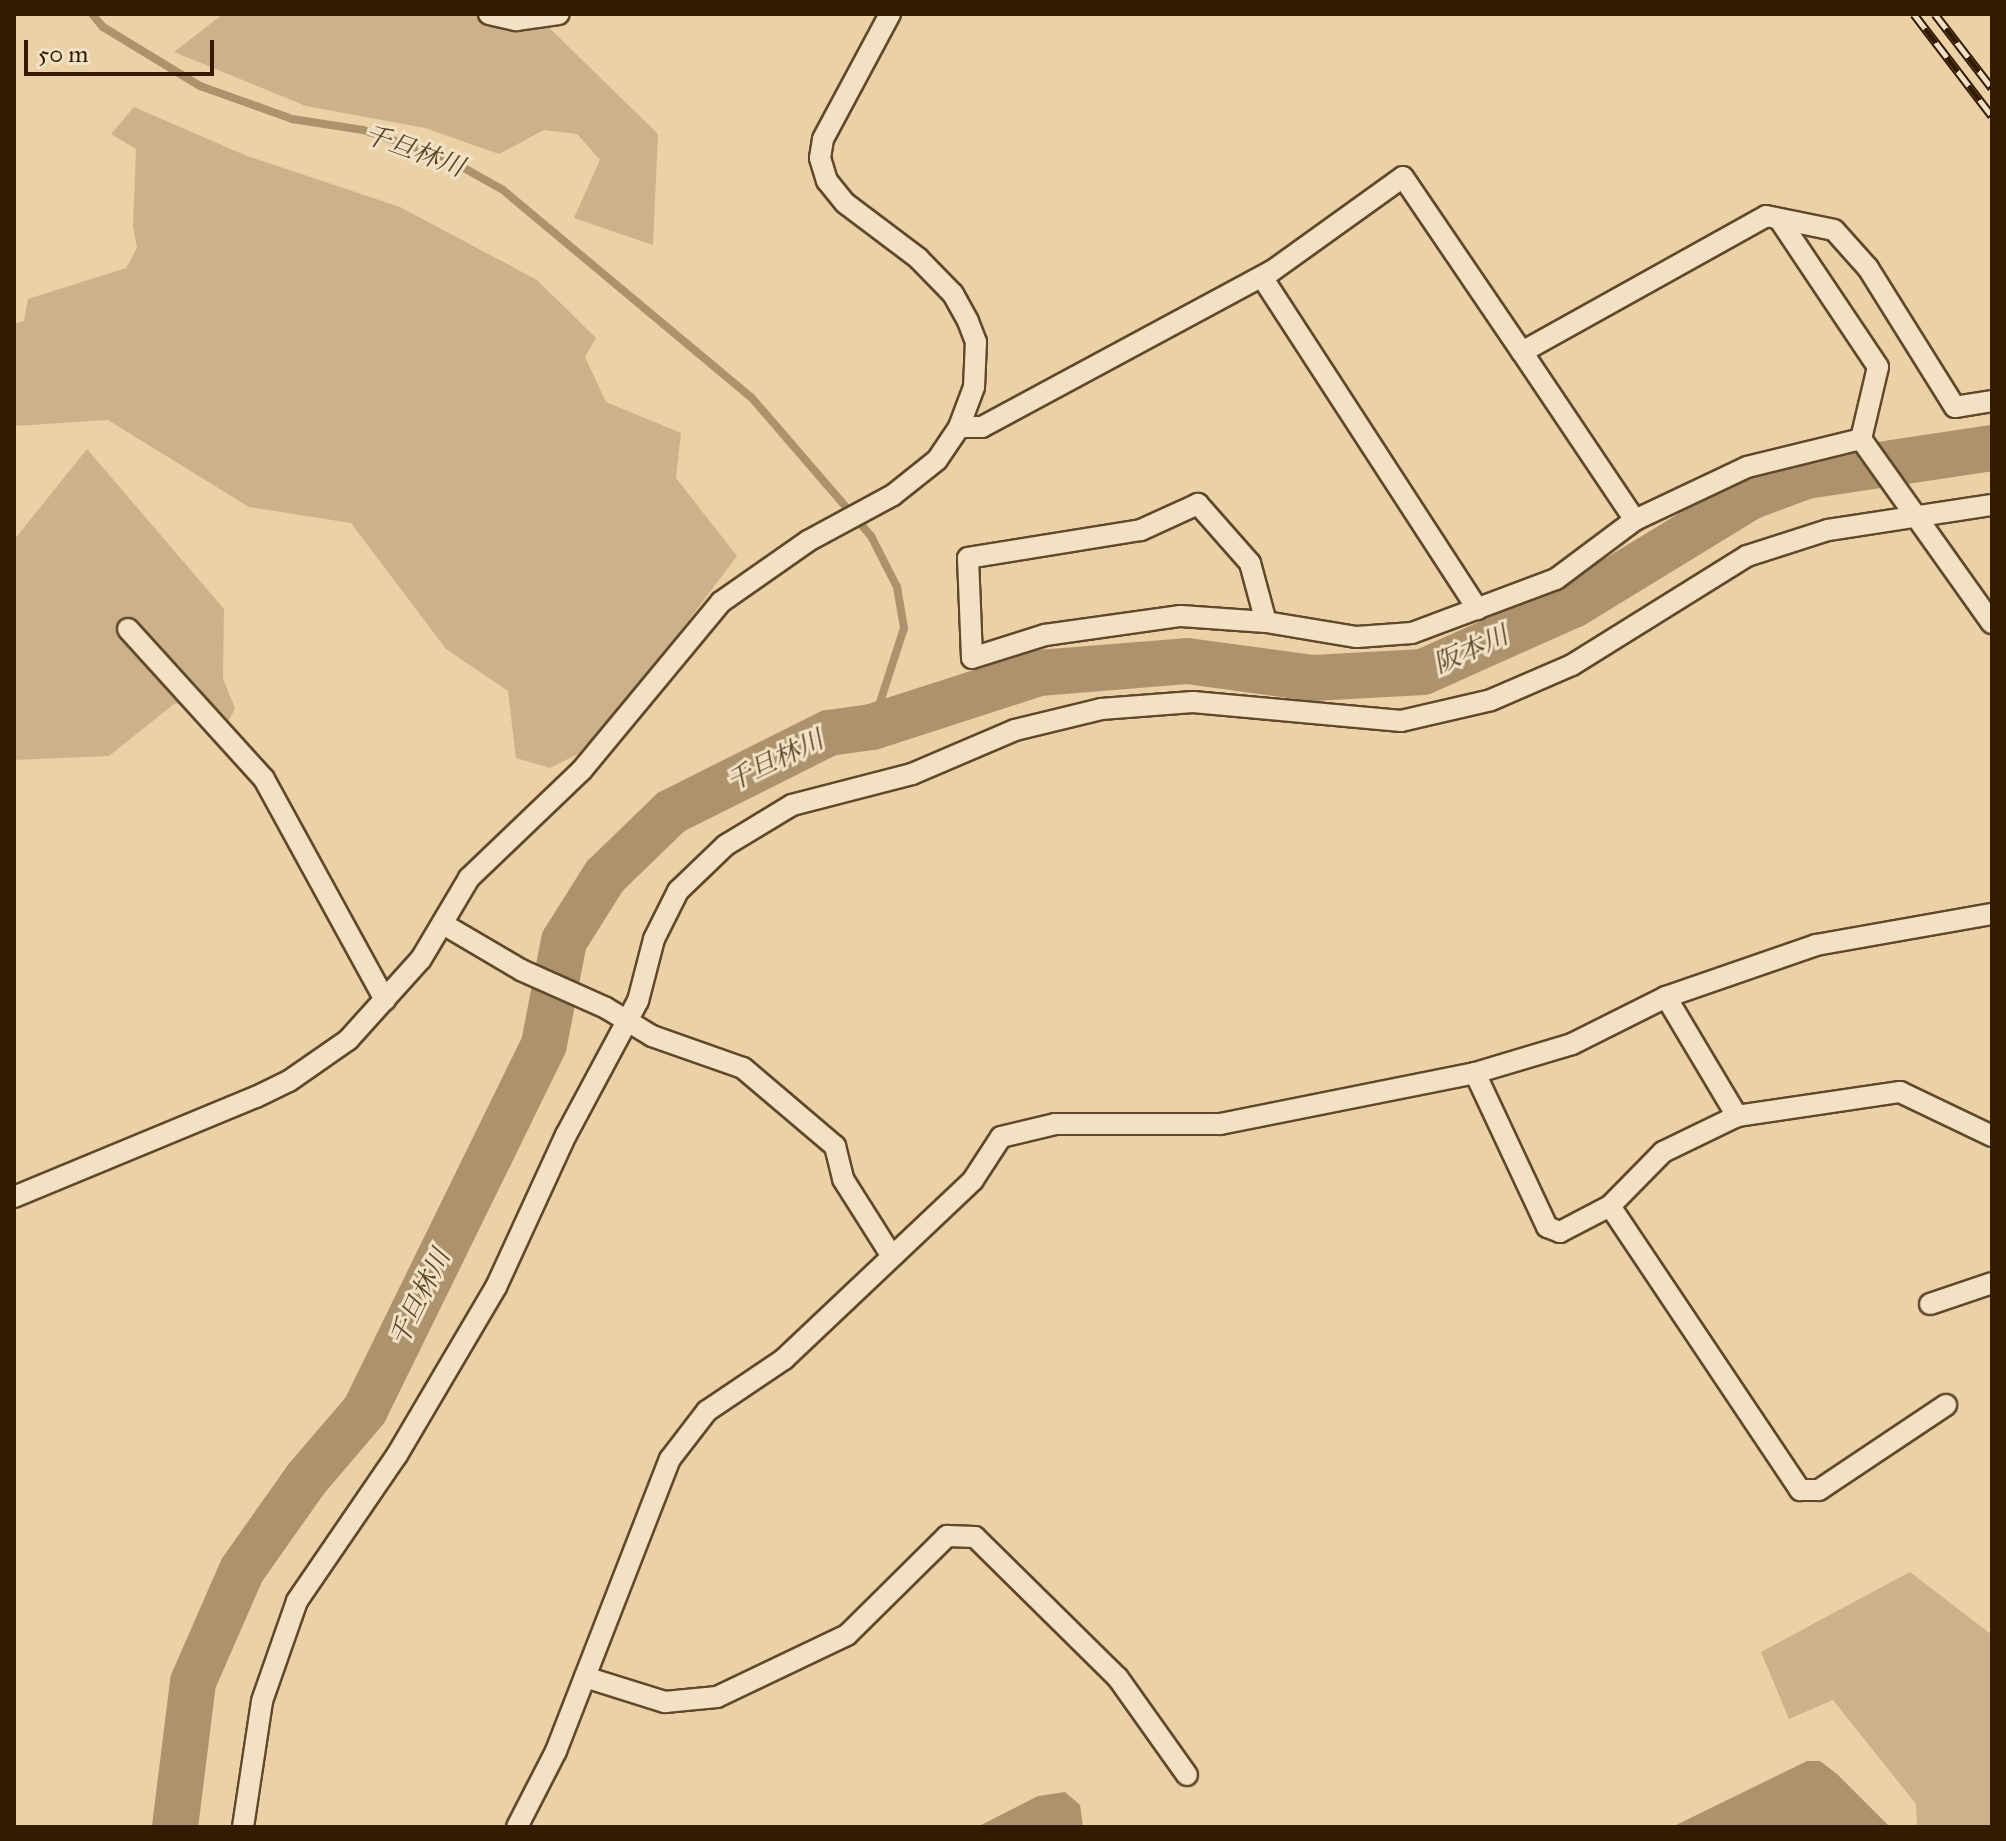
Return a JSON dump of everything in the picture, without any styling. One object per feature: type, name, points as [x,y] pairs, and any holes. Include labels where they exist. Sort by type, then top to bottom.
[{"type":"street","points":[[489,14],[516,20],[559,14]]},
{"type":"street","points":[[14,1197],[289,1081],[348,1040],[385,1000],[443,924],[469,878],[582,770],[721,602],[832,526],[893,495],[937,460],[959,427],[974,387],[976,342],[968,321],[953,294],[918,258],[845,203],[827,181],[820,158],[823,139],[890,14]]},
{"type":"street","points":[[959,427],[982,427],[1262,277],[1403,177],[1635,520]]},
{"type":"street","points":[[1522,352],[1766,216],[1834,230],[1868,268],[1955,407],[1992,401]]},
{"type":"street","points":[[1779,219],[1878,367],[1861,439],[1913,517],[1992,623]]},
{"type":"street","points":[[1262,277],[1478,609]]},
{"type":"street","points":[[1266,622],[1250,563],[1198,504],[1141,530],[968,558],[972,658],[1045,635],[1181,616],[1266,622],[1371,636],[1412,633],[1556,579],[1635,520],[1747,467],[1861,439]]},
{"type":"street","points":[[243,1827],[262,1701],[297,1601],[397,1455],[496,1287],[566,1135],[638,1001],[654,939],[678,891],[726,845],[792,805],[912,774],[1015,730],[1101,709],[1193,702],[1401,721],[1491,700],[1572,665],[1747,556],[1828,530],[1992,505]]},
{"type":"street","points":[[128,629],[264,779],[385,1000]]},
{"type":"street","points":[[517,1827],[556,1751],[670,1459],[707,1411],[784,1359],[973,1180],[1001,1137],[1055,1124],[1220,1124],[1475,1073],[1572,1044],[1666,997],[1816,945],[1883,929],[1992,914]]},
{"type":"street","points":[[443,924],[521,970],[606,1008],[652,1036],[743,1068],[796,1109],[835,1146],[843,1179],[891,1255]]},
{"type":"street","points":[[1666,997],[1737,1116]]},
{"type":"street","points":[[1475,1073],[1547,1227],[1560,1232],[1610,1206],[1663,1152],[1737,1116],[1900,1092],[1992,1136]]},
{"type":"street","points":[[1610,1206],[1800,1490],[1819,1490],[1946,1405]]},
{"type":"street","points":[[1930,1304],[1992,1283]]},
{"type":"street","points":[[585,1677],[665,1702],[717,1697],[847,1635],[947,1536],[975,1537],[1118,1678],[1187,1775]]},
{"type":"shaded area","points":[[223,14],[535,14],[658,134],[653,245],[574,218],[600,160],[577,134],[544,130],[499,154],[425,128],[306,106],[174,52]]},
{"type":"shaded area","points":[[134,107],[247,156],[400,207],[537,280],[596,338],[585,357],[606,402],[681,433],[676,478],[737,556],[637,689],[580,753],[550,768],[516,758],[508,691],[446,649],[351,523],[249,507],[108,420],[14,426],[14,324],[24,321],[28,299],[126,268],[137,248],[133,226],[136,149],[111,134]]},
{"type":"shaded area","points":[[87,449],[224,609],[223,679],[235,708],[227,725],[207,703],[174,704],[109,756],[14,760],[14,540]]},
{"type":"shaded area","points":[[1910,1572],[1992,1635],[1992,1827],[1917,1827],[1916,1804],[1833,1700],[1789,1719],[1761,1652]]},
{"type":"shaded area","points":[[1807,1761],[1820,1761],[1837,1774],[1890,1827],[1672,1827]]},
{"type":"shaded area","points":[[1065,1792],[1080,1805],[1083,1827],[977,1827],[1038,1796]]},
{"type":"waterway","name":"千旦林川","points":[[92,14],[103,27],[200,86],[292,119],[363,130],[446,158],[503,190],[751,397],[871,536],[897,587],[904,628],[872,727]]},
{"type":"waterway","name":"千旦林川","points":[[175,1827],[193,1682],[242,1570],[307,1478],[365,1410],[544,1044],[564,941],[605,876],[671,812],[829,733],[872,727],[1039,673],[1187,661],[1313,678],[1423,672],[1573,605],[1750,497],[1806,476],[1992,448]]},
{"type":"railway","points":[[1914,14],[1992,116]]},
{"type":"railway","points":[[1935,14],[1992,88]]},
{"type":"water label","name":"阪本川","points":[[1471,650]]}]
